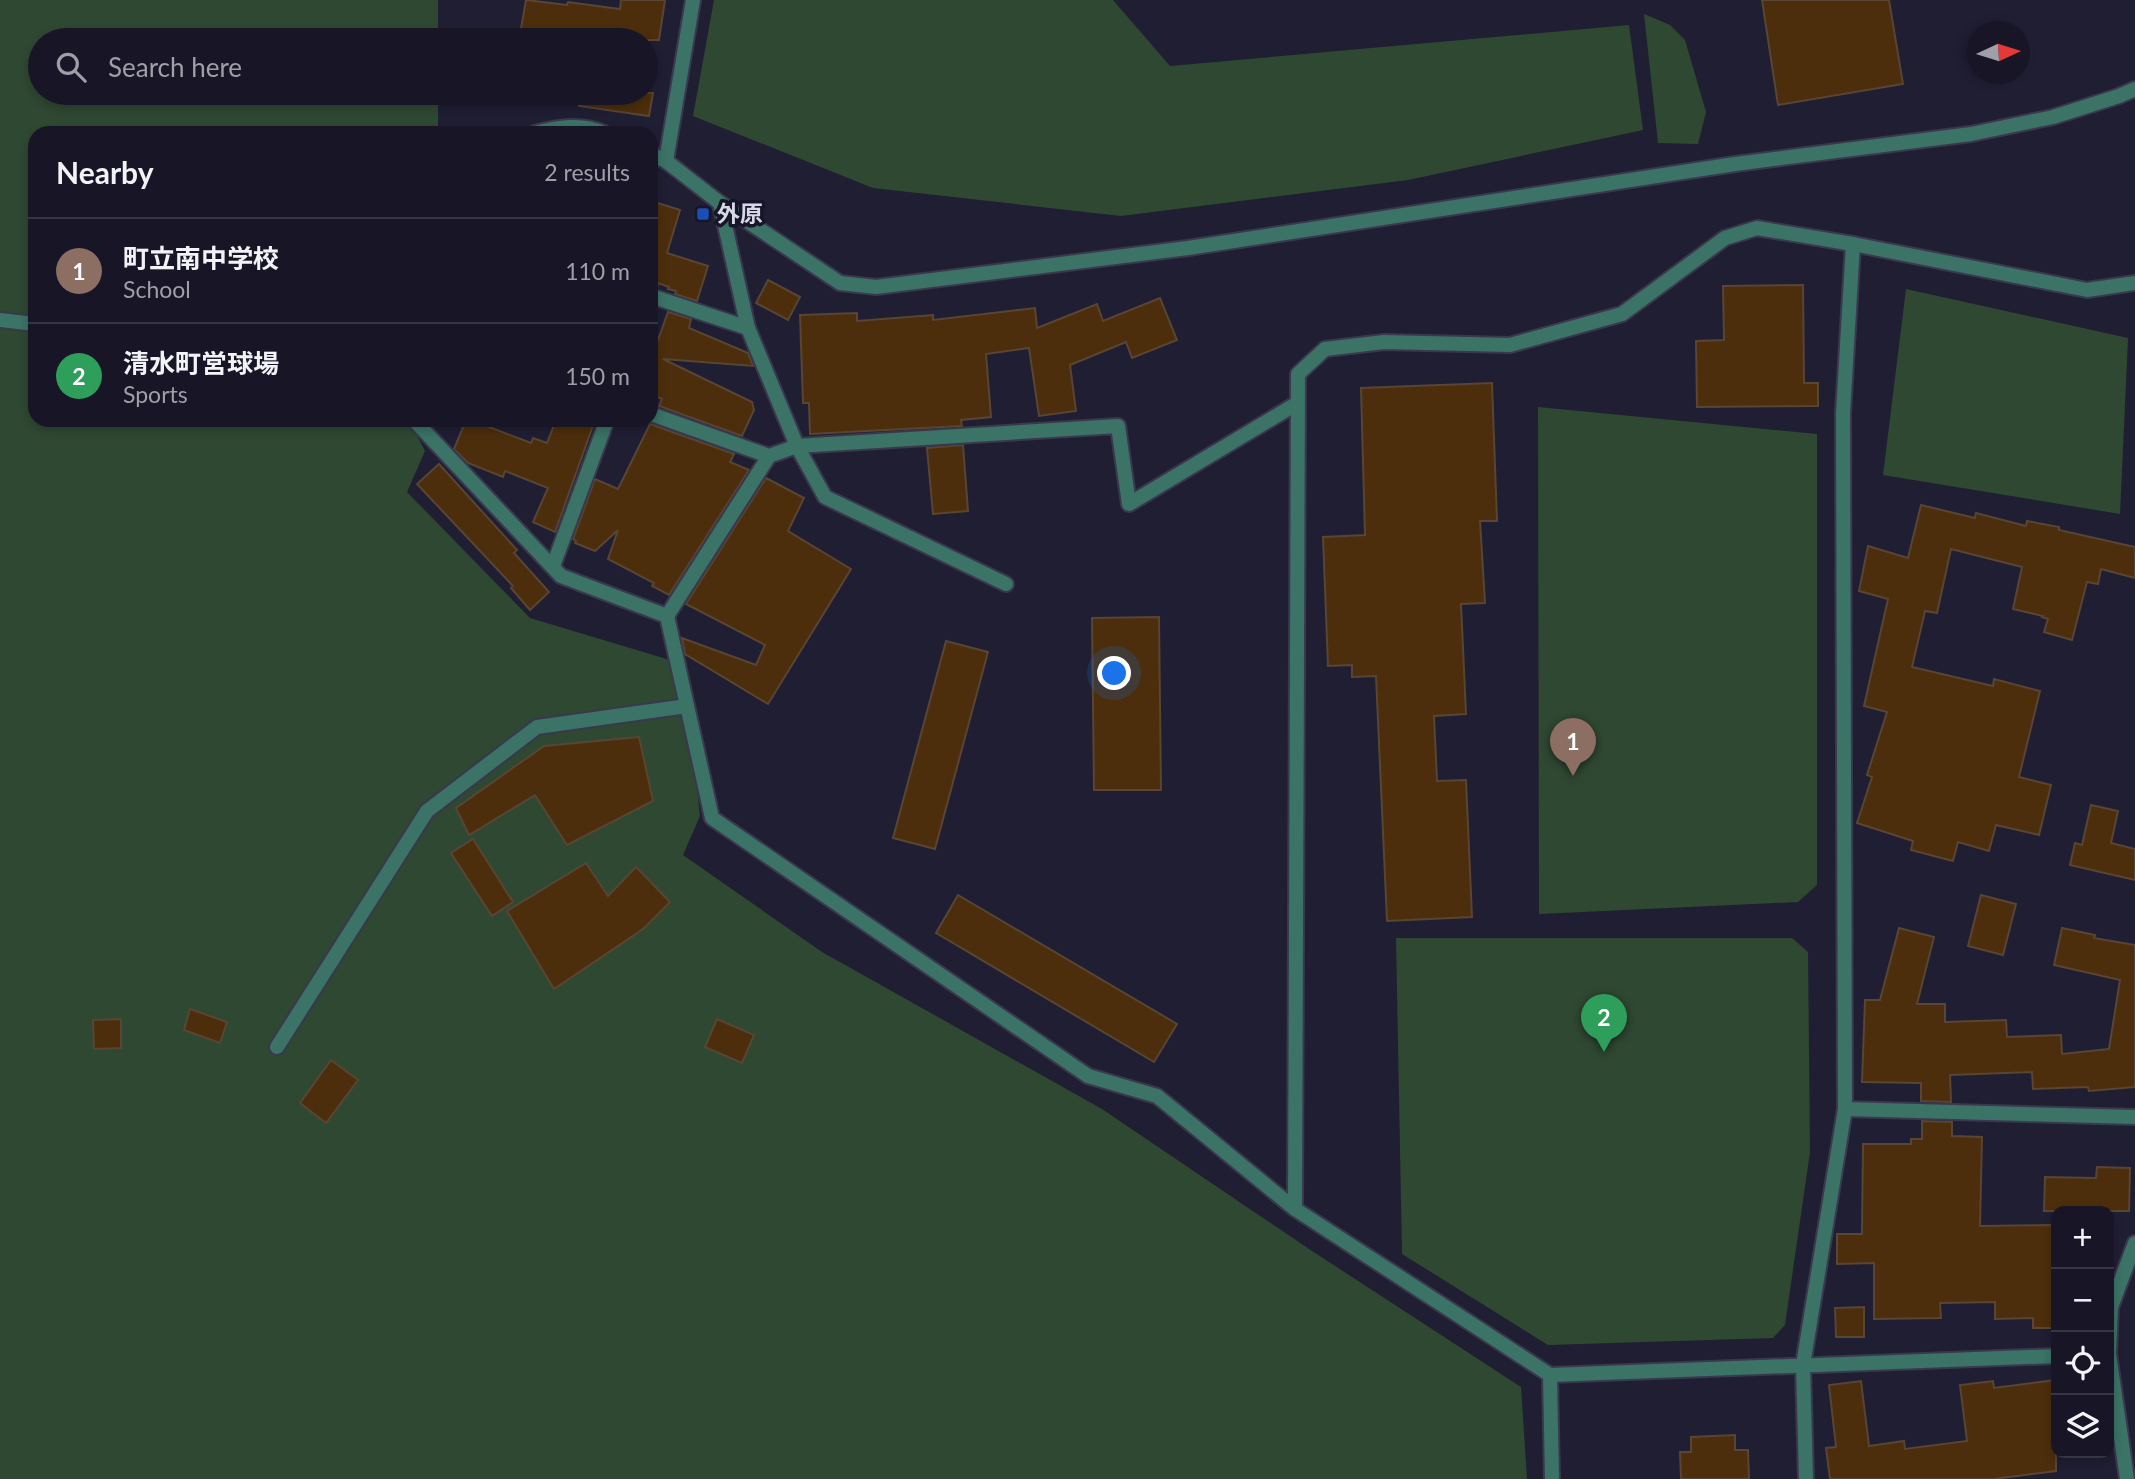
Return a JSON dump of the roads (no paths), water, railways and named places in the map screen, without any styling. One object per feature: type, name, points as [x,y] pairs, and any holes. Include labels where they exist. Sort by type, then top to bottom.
[{"type":"street","points":[[666,161],[693,0]]},
{"type":"street","points":[[658,157],[720,203],[840,283],[876,287],[1188,248],[1735,164],[1971,134],[2053,117],[2135,89]]},
{"type":"street","points":[[720,203],[748,328],[797,446],[825,497],[1006,584]]},
{"type":"street","points":[[1295,1209],[1298,374],[1325,349],[1384,342],[1510,345],[1622,314],[1725,238],[1758,228],[2087,290],[2135,283]]},
{"type":"street","points":[[1806,1479],[1803,1366],[1845,1109],[1843,413],[1853,244]]},
{"type":"street","points":[[658,298],[748,328]]},
{"type":"street","points":[[0,320],[28,323]]},
{"type":"street","points":[[1296,404],[1129,504],[1118,426],[797,446],[769,456],[667,616],[712,818],[1088,1076],[1157,1096],[1295,1209],[1550,1375],[2051,1356]]},
{"type":"street","points":[[658,416],[769,456]]},
{"type":"street","points":[[421,427],[561,576],[667,616]]},
{"type":"street","points":[[552,566],[604,427]]},
{"type":"street","points":[[277,1047],[427,811],[537,727],[687,706]]},
{"type":"street","points":[[1845,1109],[2135,1117]]},
{"type":"street","points":[[2110,1332],[2111,1307],[2135,1243]]},
{"type":"street","points":[[1550,1375],[1552,1479]]},
{"type":"street","points":[[2114,1389],[2127,1479]]},
{"type":"place","name":"外原","points":[[703,214]]},
{"type":"place","name":"町立南中学校","points":[[1573,776]]},
{"type":"place","name":"清水町営球場","points":[[1604,1052]]}]
